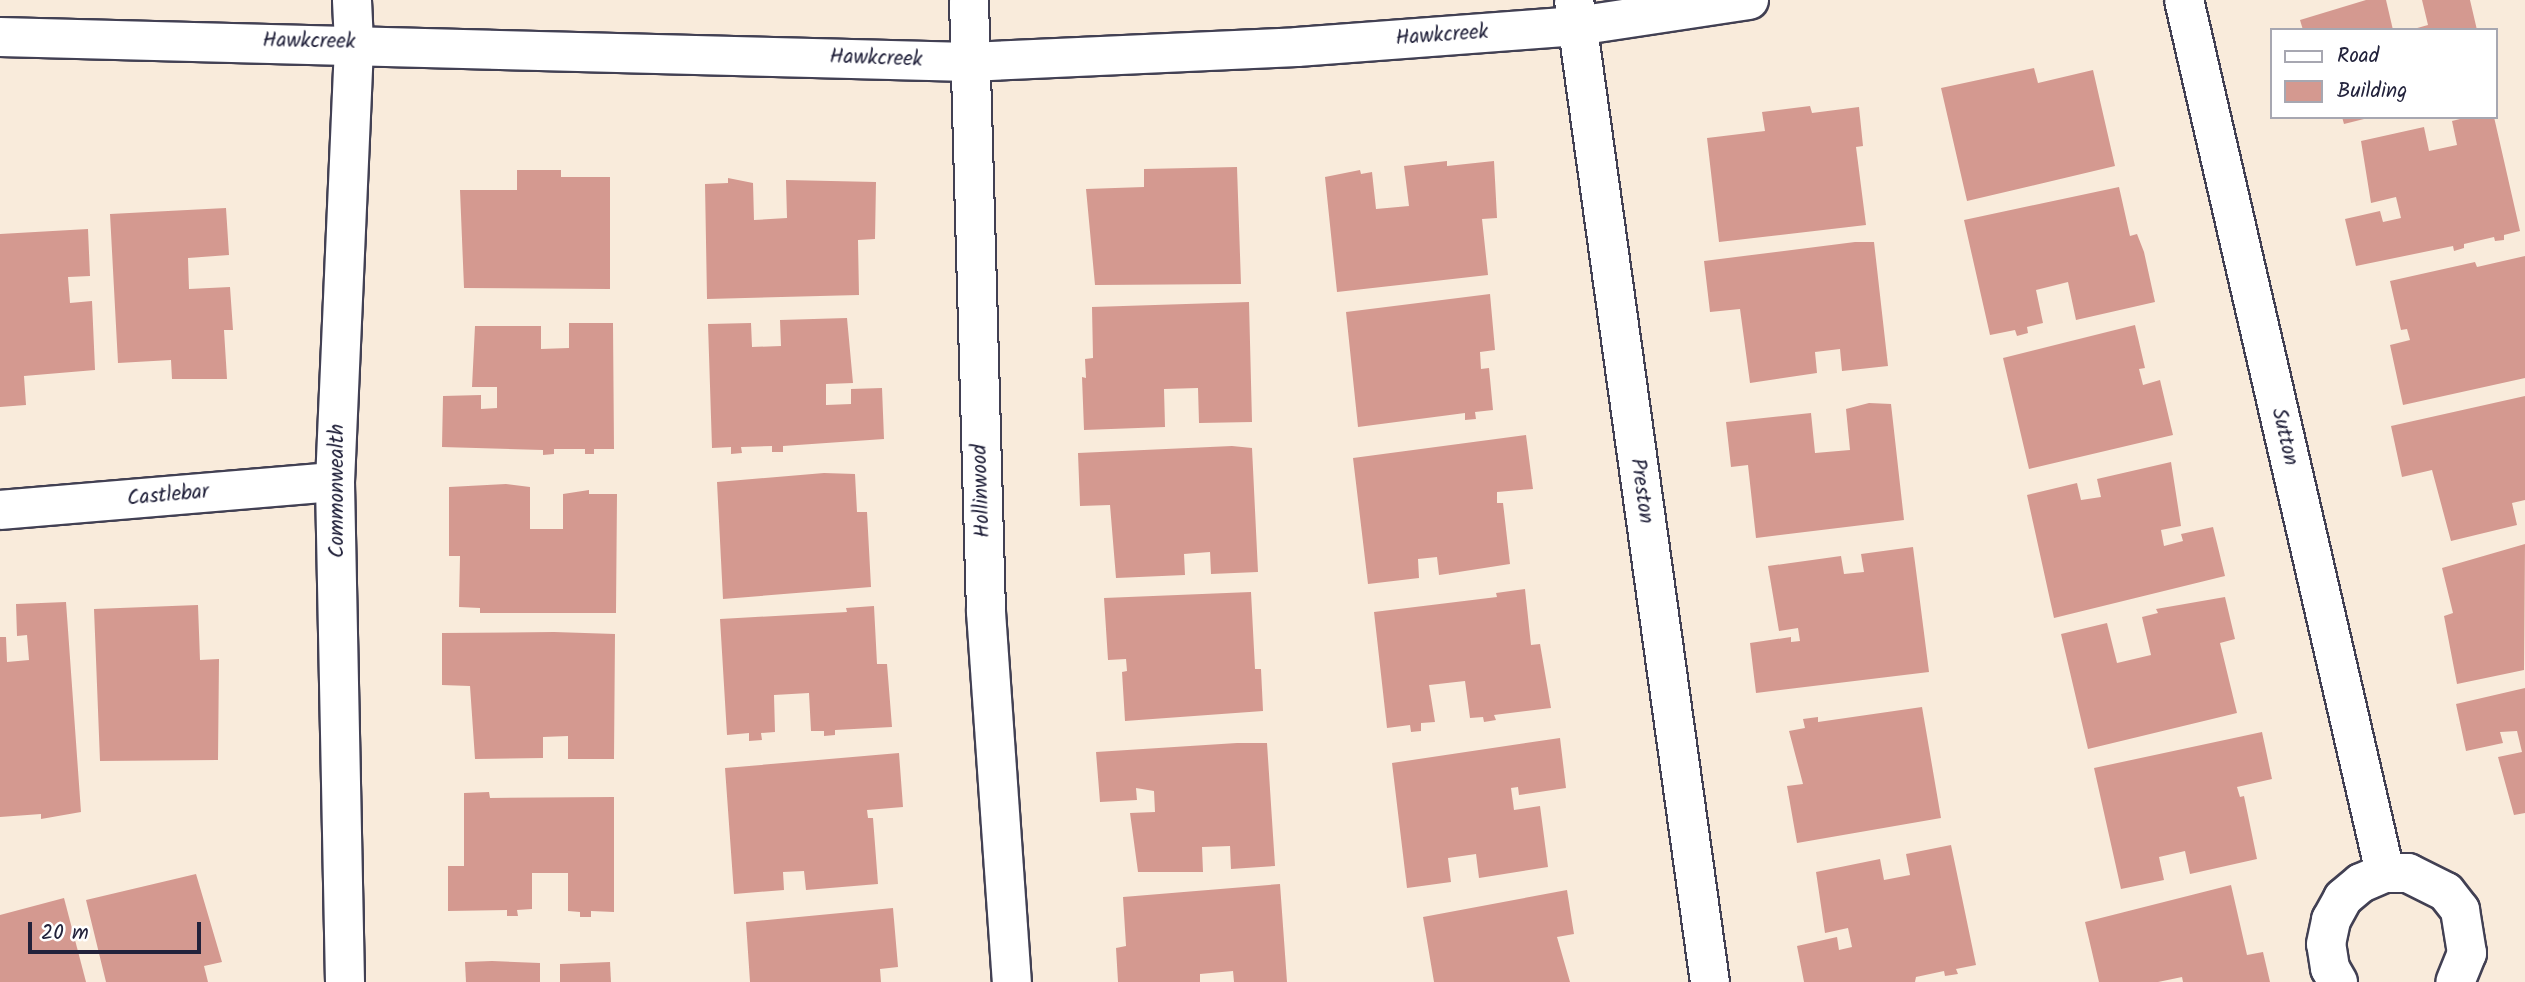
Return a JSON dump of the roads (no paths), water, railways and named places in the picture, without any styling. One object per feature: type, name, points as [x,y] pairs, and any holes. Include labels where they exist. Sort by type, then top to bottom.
[{"type":"street","name":"Commonwealth","points":[[345,982],[335,482],[354,43],[352,0]]},
{"type":"street","name":"Hollinwood","points":[[969,0],[985,612],[1012,982]]},
{"type":"street","name":"Hawkcreek","points":[[0,37],[354,43],[969,62],[1297,47],[1575,13],[1749,0]]},
{"type":"street","name":"Sutton","points":[[2184,0],[2385,873]]},
{"type":"street","name":"Preston","points":[[1575,13],[1710,982]]},
{"type":"street","name":"Castlebar","points":[[0,510],[335,482]]},
{"type":"street","points":[[2338,982],[2330,968],[2326,944],[2331,920],[2352,890],[2385,873],[2407,873],[2428,880],[2446,892],[2460,910],[2467,953],[2455,982]]}]
